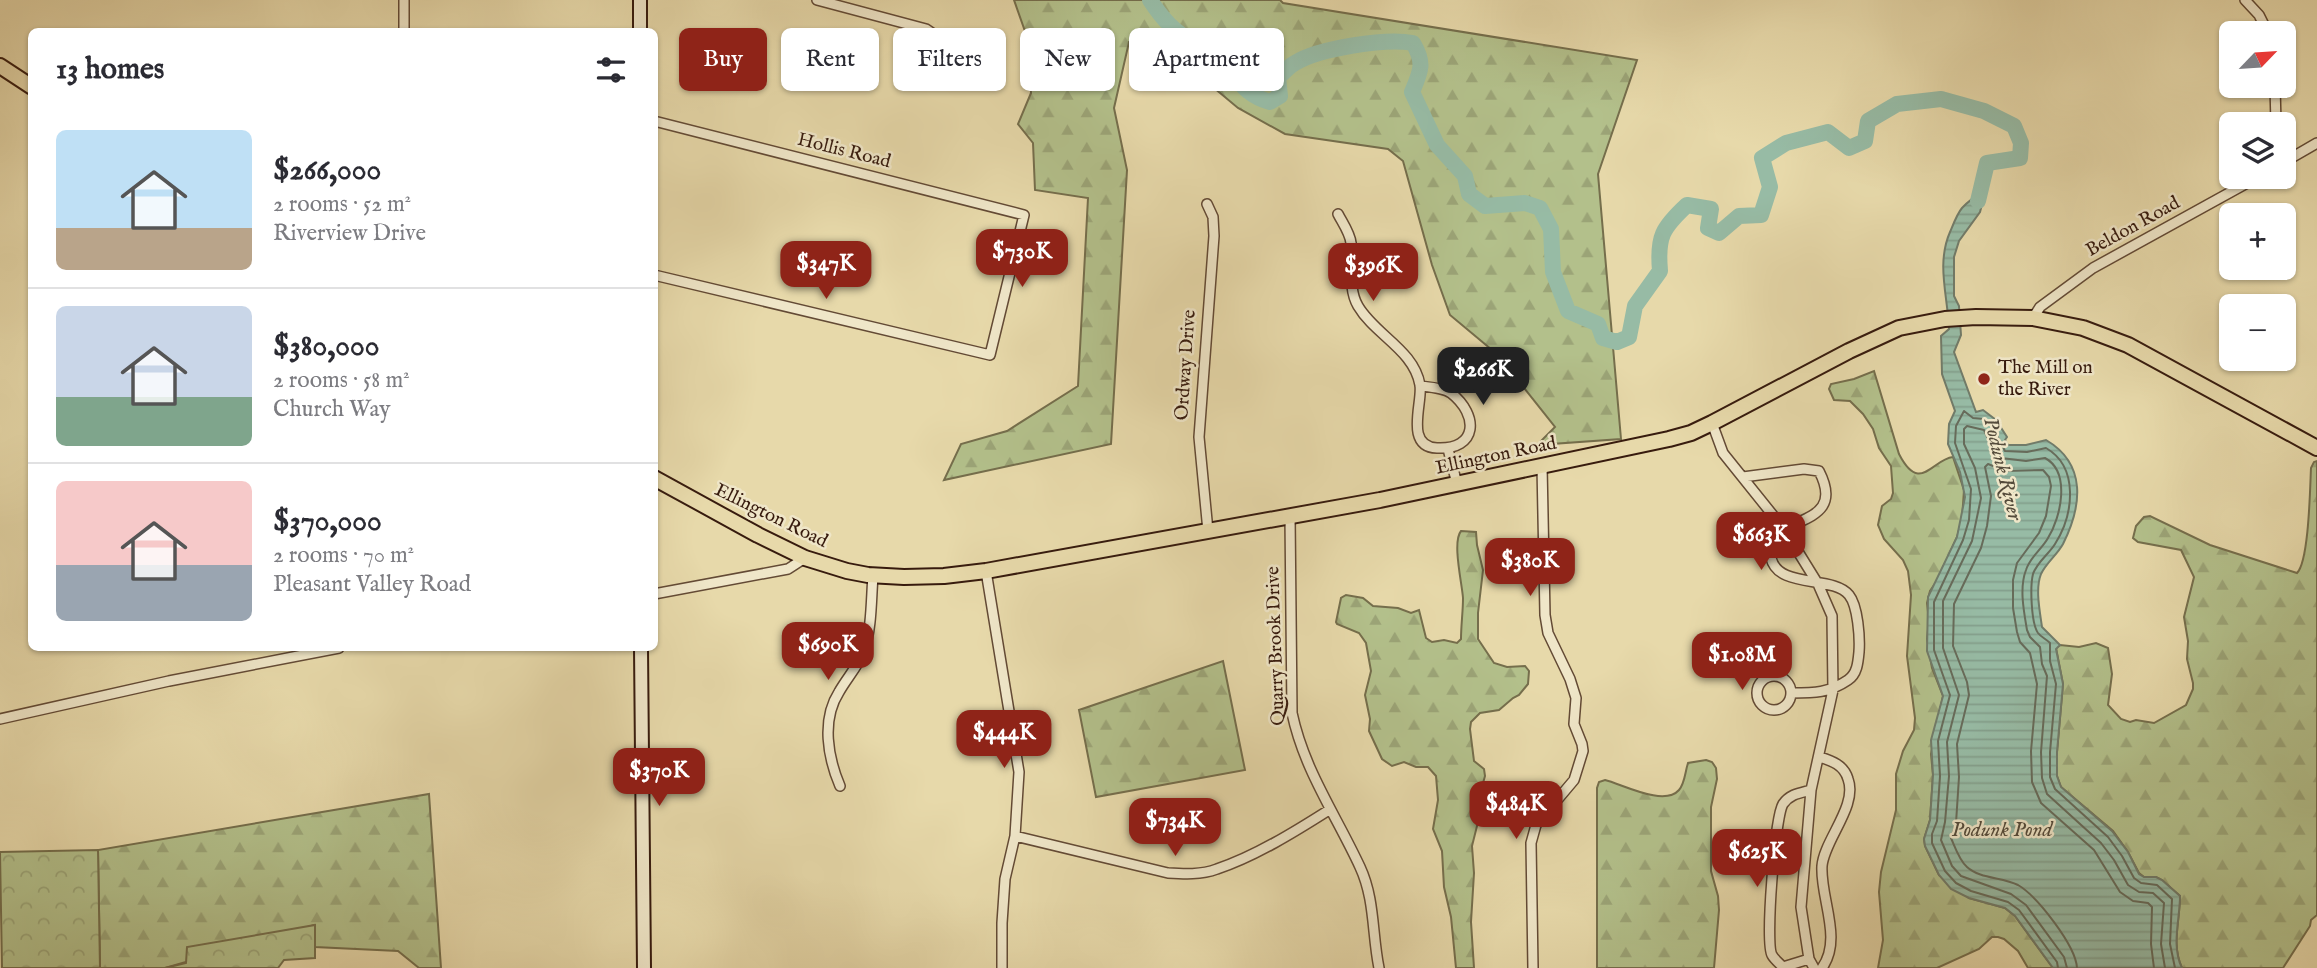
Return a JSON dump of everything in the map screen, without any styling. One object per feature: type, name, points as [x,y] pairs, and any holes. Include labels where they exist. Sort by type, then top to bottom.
[{"type":"main road","points":[[640,0],[640,28]]},
{"type":"main road","points":[[0,66],[28,84]]},
{"type":"main road","name":"Ellington Road","points":[[658,480],[805,558],[847,571],[873,576],[931,577],[986,571],[1457,484],[1669,439],[1712,423],[1883,334],[1918,323],[1965,317],[2033,318],[2083,328],[2128,345],[2317,448]]},
{"type":"main road","points":[[641,651],[644,968]]},
{"type":"street","points":[[404,0],[404,28]]},
{"type":"street","points":[[817,0],[922,28]]},
{"type":"street","points":[[2245,0],[2262,21]]},
{"type":"street","name":"Hollis Road","points":[[658,122],[1024,215],[990,355],[658,276]]},
{"type":"street","points":[[2296,155],[2317,143]]},
{"type":"street","name":"Beldon Road","points":[[2033,318],[2040,307],[2092,268],[2236,189]]},
{"type":"street","name":"Ordway Drive","points":[[1207,204],[1213,217],[1214,236],[1199,437],[1208,531]]},
{"type":"street","points":[[1338,214],[1351,240],[1355,302],[1375,329],[1412,363],[1420,386],[1416,421],[1420,440],[1431,448],[1448,449],[1461,444],[1472,425],[1469,413],[1450,391],[1420,386]]},
{"type":"street","points":[[1712,423],[1723,453],[1784,530],[1818,584],[1832,616],[1833,690],[1811,790],[1801,906],[1812,963],[1783,967],[1771,954],[1769,935],[1774,851],[1782,807],[1791,795],[1811,790]]},
{"type":"street","points":[[1448,449],[1457,484]]},
{"type":"street","points":[[1533,968],[1531,843],[1536,825],[1574,779],[1581,762],[1583,744],[1574,724],[1576,698],[1548,633],[1545,615],[1542,466]]},
{"type":"street","points":[[1743,477],[1804,469],[1819,471],[1826,484],[1828,496],[1822,509],[1775,537],[1771,548],[1772,561],[1779,571],[1792,577],[1839,587],[1851,597],[1860,635],[1858,664],[1853,677],[1833,690],[1792,693]]},
{"type":"street","name":"Quarry Brook Drive","points":[[1290,516],[1292,713],[1298,741],[1329,810],[1360,868],[1370,897],[1379,968]]},
{"type":"street","points":[[658,593],[788,569],[805,558]]},
{"type":"street","points":[[986,571],[1019,772],[1015,836],[1005,879],[1002,968]]},
{"type":"street","points":[[840,786],[829,753],[831,712],[838,693],[857,665],[866,643],[873,576]]},
{"type":"street","points":[[0,719],[324,651]]},
{"type":"street","points":[[1819,757],[1838,763],[1849,778],[1850,795],[1822,865],[1831,940],[1827,961],[1822,968]]},
{"type":"street","points":[[1015,836],[1168,873],[1194,874],[1216,870],[1243,859],[1329,810]]},
{"type":"street","points":[[1804,864],[1822,865]]},
{"type":"green space","points":[[1014,0],[1280,0],[1283,3],[1637,60],[1598,174],[1621,439],[1537,445],[1555,427],[1498,355],[1450,315],[1432,265],[1403,161],[1388,149],[1285,134],[1238,108],[1218,91],[1284,91],[1284,28],[1129,28],[1129,42],[1114,108],[1127,170],[1111,444],[944,480],[961,444],[1007,431],[1078,386],[1088,198],[1035,190],[1033,143],[1018,124],[1031,91],[1115,91],[1115,28],[1024,28]]},
{"type":"green space","points":[[1874,371],[1899,454],[1906,466],[1913,472],[1926,472],[1953,457],[1964,490],[1962,519],[1957,537],[1930,591],[1927,603],[1927,639],[1932,668],[1943,696],[1931,754],[1933,775],[1925,846],[1939,875],[1969,898],[2005,908],[2015,916],[2053,968],[2028,968],[2018,951],[2004,939],[1992,937],[1979,949],[1937,968],[1878,968],[1883,940],[1879,892],[1881,872],[1896,810],[1896,774],[1903,751],[1914,730],[1915,718],[1907,656],[1911,595],[1908,571],[1903,560],[1884,539],[1878,525],[1882,506],[1891,499],[1893,493],[1891,466],[1863,414],[1850,401],[1834,400],[1829,389],[1831,384]]},
{"type":"green space","points":[[2317,461],[2317,915],[2311,920],[2310,926],[2283,968],[2182,968],[2177,950],[2180,896],[2162,880],[2144,877],[2139,873],[2113,831],[2061,787],[2057,776],[2057,752],[2063,684],[2056,648],[2060,645],[2079,647],[2096,643],[2108,648],[2112,674],[2108,705],[2121,719],[2154,723],[2186,705],[2193,683],[2187,659],[2188,641],[2184,617],[2194,577],[2181,550],[2138,542],[2133,538],[2136,526],[2144,517],[2150,516],[2210,545],[2297,573],[2306,540],[2311,468]]},
{"type":"green space","points":[[1461,531],[1476,532],[1483,570],[1478,639],[1494,663],[1507,667],[1525,666],[1529,671],[1528,684],[1519,695],[1499,710],[1480,713],[1471,722],[1474,761],[1484,769],[1485,776],[1472,846],[1474,873],[1471,922],[1474,968],[1456,968],[1451,917],[1444,887],[1442,851],[1433,829],[1438,800],[1436,776],[1428,767],[1416,767],[1404,762],[1392,766],[1382,759],[1369,731],[1370,719],[1365,695],[1371,671],[1366,643],[1359,633],[1336,622],[1341,598],[1346,595],[1363,598],[1373,606],[1398,608],[1411,613],[1419,610],[1426,638],[1432,642],[1444,640],[1457,643],[1461,639],[1463,603],[1457,553]]},
{"type":"green space","points":[[1223,661],[1245,770],[1096,797],[1079,710]]},
{"type":"green space","points":[[1706,760],[1712,762],[1716,768],[1717,779],[1711,807],[1711,871],[1719,910],[1714,968],[1597,968],[1599,782],[1605,780],[1653,795],[1672,795],[1684,781],[1688,763]]},
{"type":"green space","points":[[429,794],[441,968],[419,968],[398,951],[315,947],[314,925],[165,968],[100,968],[98,850]]},
{"type":"green space","points":[[98,850],[100,968],[2,968],[0,852]]},
{"type":"green space","points":[[315,925],[315,958],[284,960],[278,968],[165,968],[186,963],[187,947]]},
{"type":"water","name":"Podunk Pond","points":[[1982,181],[1985,193],[1980,212],[1959,241],[1954,257],[1954,296],[1959,306],[1961,335],[1954,352],[1976,412],[1983,410],[1996,420],[2007,437],[2005,440],[2008,445],[2026,445],[2046,440],[2069,461],[2077,487],[2077,501],[2069,530],[2061,548],[2043,570],[2038,586],[2042,627],[2060,645],[2056,649],[2063,684],[2057,776],[2061,787],[2112,831],[2128,852],[2139,874],[2162,880],[2180,896],[2177,950],[2182,968],[2053,968],[2015,916],[2005,908],[1969,898],[1951,889],[1939,875],[1925,846],[1933,775],[1931,740],[1943,696],[1927,651],[1928,597],[1957,537],[1965,497],[1960,472],[1948,444],[1949,424],[1955,411],[1942,374],[1941,336],[1949,329],[1944,256],[1957,216],[1975,196]]},
{"type":"waterway","name":"Podunk River","points":[[1150,0],[1170,25],[1196,43],[1215,36],[1228,37],[1233,50],[1232,73],[1248,91],[1270,102],[1280,96],[1278,77],[1293,64],[1306,58],[1353,46],[1387,42],[1413,43],[1419,56],[1420,67],[1412,92],[1437,145],[1465,176],[1469,194],[1485,206],[1525,203],[1540,208],[1551,229],[1553,272],[1568,311],[1598,324],[1603,338],[1617,342],[1629,337],[1635,306],[1660,271],[1661,241],[1672,220],[1687,205],[1711,209],[1708,228],[1719,233],[1739,216],[1761,215],[1770,187],[1762,158],[1786,143],[1828,132],[1849,148],[1865,141],[1868,121],[1897,104],[1941,99],[1984,111],[2014,126],[2021,143],[2020,158],[1987,163],[1978,201]]},
{"type":"place","name":"The Mill on the River","points":[[1984,379]]}]
